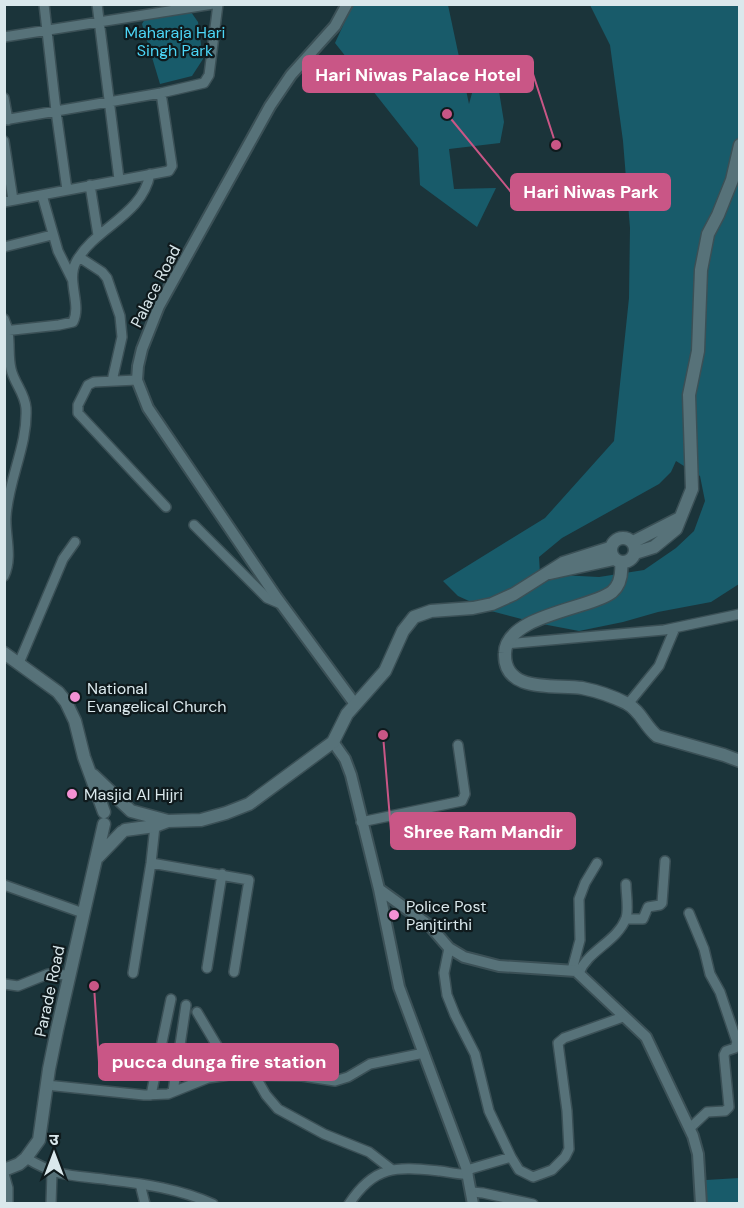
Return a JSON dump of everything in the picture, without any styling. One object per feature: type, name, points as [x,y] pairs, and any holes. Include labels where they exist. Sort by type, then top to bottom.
[{"type":"main road","points":[[634,548],[654,547],[676,529],[692,489],[689,395],[698,351],[700,270],[708,234],[732,180],[740,145]]},
{"type":"main road","points":[[634,548],[628,539],[617,539],[615,556],[622,574],[611,592],[549,614],[519,631],[506,644],[506,663],[512,675],[519,681],[534,685],[583,688],[600,692],[628,704],[639,712],[657,736],[740,761]]},
{"type":"main road","points":[[4,653],[58,692],[66,702],[75,721],[84,757],[109,830],[123,831],[155,826],[168,821],[201,820],[249,804],[333,742],[347,714],[385,671],[403,632],[414,617],[430,611],[473,608],[492,604],[514,594],[563,563],[615,556],[630,560],[634,548]]},
{"type":"main road","points":[[90,772],[127,808],[131,824],[97,858]]},
{"type":"main road","points":[[104,818],[114,803],[168,821]]},
{"type":"main road","name":"Parade Road","points":[[26,1158],[37,1145],[46,1085],[104,818]]},
{"type":"main road","name":"Parade Road","points":[[4,1166],[22,1154],[39,1131]]},
{"type":"main road","points":[[4,1172],[26,1158]]},
{"type":"street","points":[[44,4],[68,190]]},
{"type":"street","points":[[97,4],[119,179]]},
{"type":"street","points":[[4,37],[213,4]]},
{"type":"street","points":[[4,98],[6,120],[201,84],[207,80],[218,4]]},
{"type":"street","name":"Palace Road","points":[[137,380],[142,349],[159,306],[270,106],[291,75],[335,26],[346,4]]},
{"type":"street","points":[[4,141],[9,201],[119,179],[164,173],[172,169],[161,93]]},
{"type":"street","points":[[6,330],[73,322],[75,313],[72,279],[79,257],[98,235],[138,202],[146,189],[150,174]]},
{"type":"street","points":[[90,185],[98,235]]},
{"type":"street","points":[[42,195],[52,235],[72,279]]},
{"type":"street","points":[[4,247],[52,235]]},
{"type":"street","points":[[79,257],[105,275],[120,316],[122,337],[112,381]]},
{"type":"street","points":[[4,319],[10,368],[24,396],[26,408],[23,437],[6,504],[9,561],[4,576]]},
{"type":"street","points":[[166,507],[78,413],[78,405],[88,384],[137,380],[148,408],[281,604],[355,704]]},
{"type":"street","points":[[194,525],[267,598],[281,604]]},
{"type":"street","points":[[20,663],[63,559],[75,542]]},
{"type":"street","points":[[506,644],[675,628],[740,614]]},
{"type":"street","points":[[628,704],[659,666],[675,628]]},
{"type":"street","points":[[333,742],[345,759],[351,775],[379,890],[399,987],[467,1172],[473,1198],[483,1193],[533,1203]]},
{"type":"street","points":[[361,822],[462,801],[465,794],[458,745]]},
{"type":"street","points":[[133,973],[155,826]]},
{"type":"street","points":[[626,919],[643,919],[648,907],[662,903],[665,861]]},
{"type":"street","points":[[151,863],[247,879],[250,883],[234,972]]},
{"type":"street","points":[[576,971],[580,940],[579,899],[597,863]]},
{"type":"street","points":[[207,968],[222,874]]},
{"type":"street","points":[[576,971],[609,940],[626,919],[626,884]]},
{"type":"street","points":[[4,885],[83,913]]},
{"type":"street","points":[[379,890],[430,926],[449,948],[464,957],[499,966],[576,971],[623,1017],[640,1030],[646,1037],[690,1128],[698,1154],[701,1203]]},
{"type":"street","points":[[688,913],[704,949],[710,974],[720,992],[737,1042],[735,1048],[724,1055],[729,1107],[724,1111],[707,1112],[690,1128]]},
{"type":"street","points":[[449,948],[444,973],[447,995],[475,1054],[489,1111],[519,1170],[533,1177],[552,1170],[565,1157],[569,1149],[569,1130],[558,1043],[564,1038],[623,1017]]},
{"type":"street","points":[[4,984],[18,986],[48,974],[69,975]]},
{"type":"street","points":[[151,1095],[171,999]]},
{"type":"street","points":[[173,1092],[186,1005]]},
{"type":"street","points":[[198,1012],[219,1049],[230,1076]]},
{"type":"street","points":[[46,1085],[120,1094],[151,1095],[173,1092],[208,1078],[230,1076],[343,1080],[370,1064],[424,1053]]},
{"type":"street","points":[[255,1077],[278,1109],[324,1134],[369,1152],[391,1169]]},
{"type":"street","points":[[349,1203],[365,1182],[391,1169],[467,1172],[511,1157]]},
{"type":"street","points":[[26,1158],[51,1172],[182,1192],[213,1203]]},
{"type":"street","points":[[4,1172],[8,1188],[8,1203]]},
{"type":"street","points":[[51,1172],[51,1203]]},
{"type":"street","points":[[140,1184],[145,1203]]},
{"type":"green space","points":[[353,4],[448,5],[469,104],[477,75],[496,73],[504,122],[500,143],[449,149],[454,189],[496,188],[477,227],[420,185],[418,148],[335,43]]},
{"type":"green space","points":[[590,5],[739,5],[739,584],[711,602],[579,631],[491,611],[458,596],[443,581],[545,518],[614,441],[629,298],[630,228],[623,141],[610,45]],"holes":[[[676,461],[700,476],[705,501],[694,531],[676,548],[644,570],[599,577],[540,574],[539,557],[562,538],[659,484],[671,472]]]},
{"type":"green space","name":"Maharaja Hari Singh Park","points":[[191,12],[198,22],[203,59],[192,76],[160,84],[142,24],[145,19]]},
{"type":"green space","points":[[739,1178],[739,1203],[705,1204],[706,1180]]},
{"type":"place","name":"Hari Niwas Park","points":[[447,114]]},
{"type":"place","name":"Hari Niwas Palace Hotel","points":[[556,145]]},
{"type":"place","name":"National Evangelical Church","points":[[75,697]]},
{"type":"place","name":"Shree Ram Mandir","points":[[383,735]]},
{"type":"place","name":"Masjid Al Hijri","points":[[72,794]]},
{"type":"place","name":"Police Post Panjtirthi","points":[[394,915]]},
{"type":"place","name":"pucca dunga fire station","points":[[94,986]]}]
